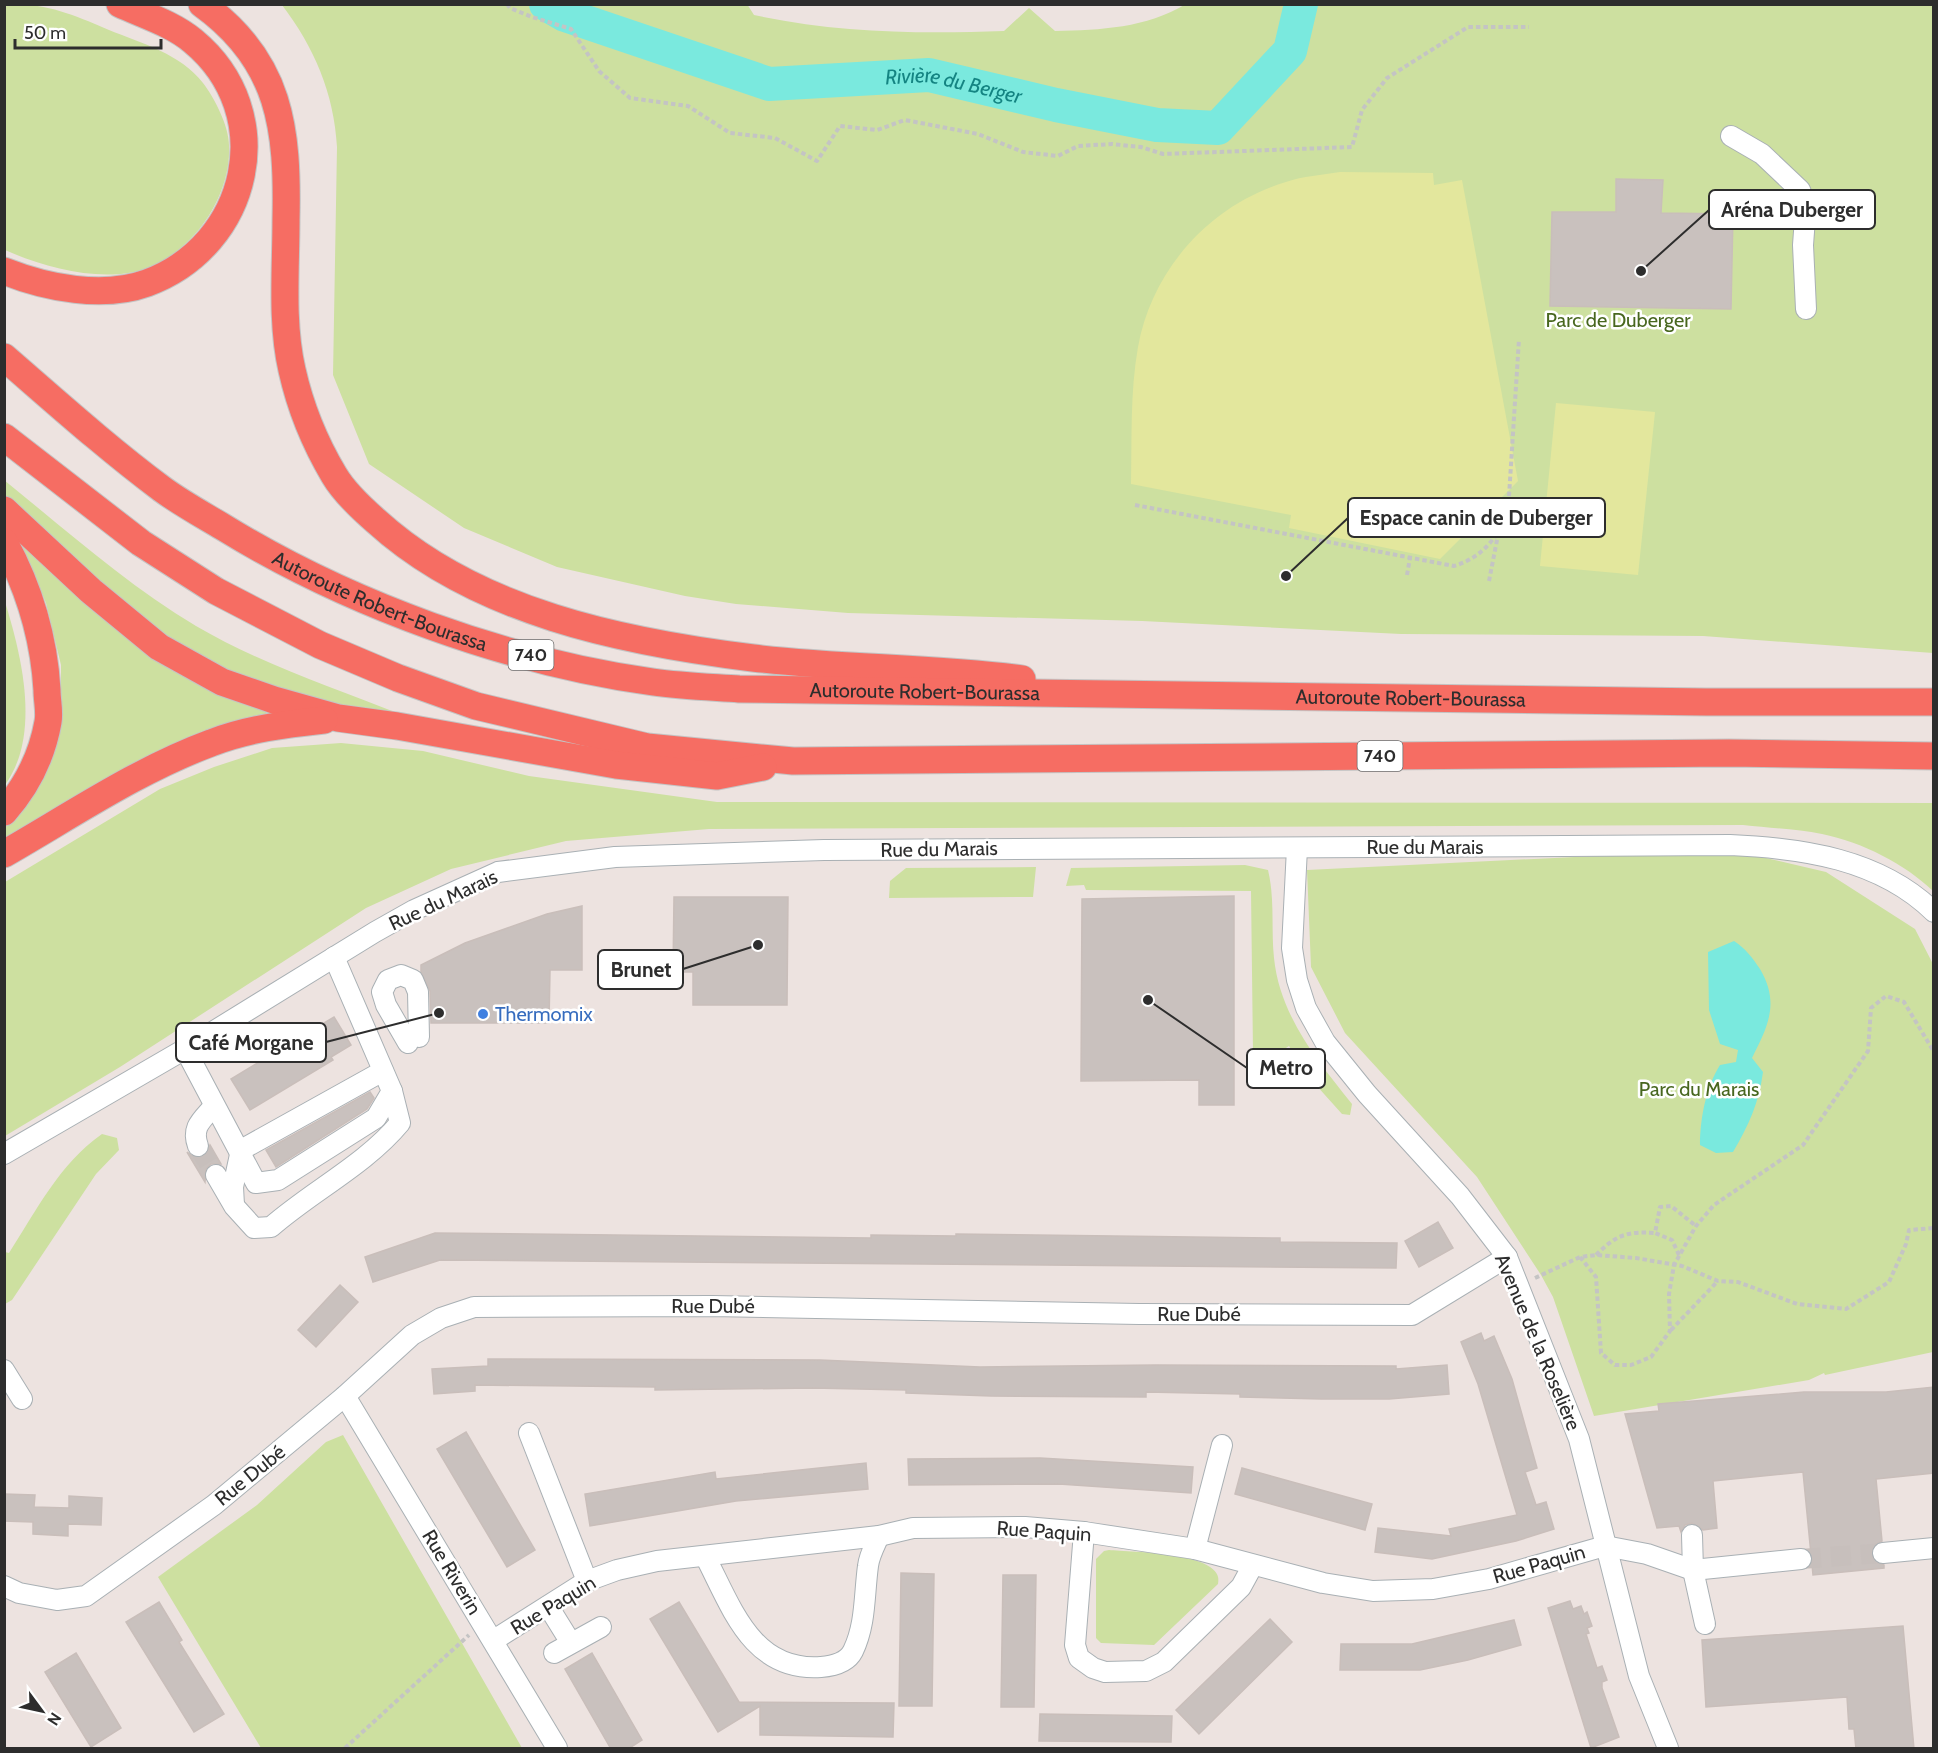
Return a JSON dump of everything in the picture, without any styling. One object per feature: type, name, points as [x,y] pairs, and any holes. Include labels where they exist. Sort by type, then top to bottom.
[{"type":"highway","points":[[202,4],[229,24],[255,57],[274,93],[284,135],[287,188],[285,316],[292,369],[306,417],[334,476],[361,508],[403,546],[440,569],[533,610],[621,635],[756,658],[976,673],[1139,695]]},
{"type":"highway","points":[[4,272],[45,285],[88,290],[120,289],[145,284],[171,273],[194,257],[225,222],[235,200],[244,152],[243,127],[235,101],[222,73],[192,41],[120,5]]},
{"type":"highway","name":"Autoroute Robert-Bourassa","points":[[4,357],[163,490],[254,546],[339,589],[406,617],[479,641],[572,666],[652,682],[739,689],[1934,702]]},
{"type":"highway","name":"740","points":[[4,437],[141,543],[216,591],[320,645],[398,678],[476,706],[647,747],[793,761],[1717,753],[1934,756]]},
{"type":"highway","points":[[4,510],[91,591],[159,647],[222,682],[338,718],[675,772],[717,776],[793,761]]},
{"type":"highway","points":[[4,542],[17,564],[36,616],[46,672],[49,720],[40,753],[22,791],[4,812]]},
{"type":"highway","points":[[4,854],[148,770],[213,742],[289,723],[338,718]]},
{"type":"street","points":[[1731,136],[1762,154],[1800,190],[1806,205],[1803,245],[1806,309]]},
{"type":"street","name":"Rue du Marais","points":[[4,1154],[414,910],[498,872],[547,864],[680,853],[824,850],[1048,847],[1768,846],[1852,862],[1894,881],[1934,912]]},
{"type":"street","name":"Avenue de la Roselière","points":[[1297,848],[1292,948],[1297,980],[1306,1008],[1325,1042],[1360,1085],[1461,1196],[1507,1257],[1579,1438],[1639,1676],[1668,1749]]},
{"type":"street","points":[[216,1175],[234,1206],[254,1228],[271,1227],[298,1203],[384,1143],[400,1123],[392,1091],[334,957]]},
{"type":"street","points":[[185,1048],[256,1183],[278,1180],[376,1118],[392,1091]]},
{"type":"street","points":[[240,1150],[383,1071]]},
{"type":"street","points":[[198,1146],[194,1135],[195,1127],[214,1106]]},
{"type":"street","points":[[234,1206],[233,1187],[240,1150]]},
{"type":"street","name":"Rue Dubé","points":[[4,1586],[19,1593],[57,1600],[86,1596],[214,1505],[345,1396],[412,1335],[441,1318],[474,1307],[712,1306],[1139,1314],[1412,1315],[1507,1257]]},
{"type":"street","points":[[4,1370],[22,1399]]},
{"type":"street","name":"Rue Riverin","points":[[345,1396],[494,1640],[557,1749]]},
{"type":"street","points":[[529,1433],[588,1581]]},
{"type":"street","points":[[1195,1549],[1222,1445]]},
{"type":"street","name":"Rue Paquin","points":[[494,1640],[588,1581],[617,1570],[647,1563],[879,1536],[913,1528],[1025,1527],[1084,1532],[1195,1549],[1323,1583],[1373,1591],[1433,1589],[1489,1579],[1605,1546]]},
{"type":"street","points":[[1084,1532],[1075,1645],[1079,1659],[1093,1668],[1106,1672],[1146,1671],[1164,1662],[1241,1587],[1253,1564]]},
{"type":"street","points":[[1692,1535],[1693,1570],[1705,1624]]},
{"type":"street","points":[[705,1556],[749,1638],[767,1654],[782,1663],[802,1668],[835,1665],[851,1655],[860,1635],[868,1563],[879,1536]]},
{"type":"street","points":[[1605,1546],[1647,1554],[1693,1570],[1801,1559]]},
{"type":"street","points":[[1883,1553],[1934,1548]]},
{"type":"street","points":[[548,1606],[571,1643]]},
{"type":"street","points":[[554,1653],[601,1627]]},
{"type":"path","points":[[507,4],[521,13],[571,29],[598,71],[630,99],[688,106],[730,132],[775,138],[818,161],[840,126],[877,130],[905,120],[978,134],[1023,152],[1058,156],[1078,146],[1112,144],[1141,147],[1163,154],[1352,147],[1362,110],[1387,78],[1468,27],[1529,27]]},
{"type":"path","points":[[1489,581],[1498,535],[1508,512],[1519,339]]},
{"type":"path","points":[[1135,504],[1454,566],[1469,561],[1484,550],[1498,535]]},
{"type":"path","points":[[1407,575],[1410,558]]},
{"type":"path","points":[[1670,1331],[1669,1294],[1674,1265],[1696,1226],[1714,1205],[1803,1145],[1868,1051],[1871,1008],[1886,996],[1904,1002],[1934,1052]]},
{"type":"path","points":[[1655,1233],[1660,1207],[1671,1206],[1696,1226]]},
{"type":"path","points":[[1518,1285],[1580,1257],[1596,1255],[1636,1258],[1674,1265],[1718,1281],[1738,1281],[1797,1305],[1846,1309],[1889,1282],[1906,1244],[1909,1230],[1934,1228]]},
{"type":"path","points":[[1596,1255],[1611,1240],[1633,1231],[1655,1233],[1672,1240],[1680,1256]]},
{"type":"path","points":[[1580,1257],[1596,1277],[1601,1353],[1615,1365],[1631,1365],[1651,1357],[1670,1331],[1718,1281]]},
{"type":"path","points":[[345,1749],[483,1622]]},
{"type":"green space","name":"Parc de Duberger","points":[[747,4],[754,15],[816,26],[878,31],[941,32],[1004,31],[1029,8],[1055,31],[1089,30],[1139,23],[1186,4],[1933,5],[1933,653],[1703,636],[1401,634],[1142,621],[848,613],[736,604],[685,596],[557,567],[464,528],[369,464],[333,375],[337,147],[335,127],[327,89],[313,54],[282,5]]},
{"type":"green space","points":[[32,5],[58,10],[147,45],[184,64],[207,89],[220,112],[226,129],[229,145],[228,166],[222,188],[201,227],[186,244],[168,258],[149,268],[128,273],[97,274],[49,266],[5,250],[5,6]]},
{"type":"green space","points":[[1340,172],[1433,173],[1434,185],[1462,180],[1518,481],[1440,559],[1289,528],[1291,515],[1131,484],[1133,398],[1138,347],[1145,318],[1156,291],[1171,266],[1210,223],[1233,206],[1259,192],[1286,182]]},
{"type":"green space","points":[[1556,403],[1655,412],[1638,575],[1540,566]]},
{"type":"green space","points":[[4,480],[121,575],[196,626],[270,663],[400,714],[325,715],[163,643],[5,500]]},
{"type":"green space","points":[[32,540],[107,616],[267,705],[266,715],[203,731],[142,760],[5,845],[5,825],[17,814],[61,719],[61,665],[46,603],[22,546]]},
{"type":"green space","points":[[5,602],[22,671],[25,720],[23,743],[16,765],[5,785]]},
{"type":"green space","points":[[341,743],[423,751],[529,776],[717,802],[1933,803],[1933,891],[1896,863],[1852,842],[1812,832],[1743,825],[709,829],[566,841],[451,869],[366,908],[120,1067],[5,1136],[5,882],[160,789],[214,767],[272,748]]},
{"type":"green space","name":"Parc du Marais","points":[[1749,854],[1826,872],[1915,929],[1934,966],[1933,1352],[1825,1375],[1824,1373],[1809,1380],[1594,1416],[1553,1297],[1541,1275],[1477,1177],[1345,1033],[1311,967],[1307,870],[1595,856]]},
{"type":"green space","points":[[1245,865],[1268,870],[1274,958],[1284,999],[1302,1036],[1352,1104],[1350,1115],[1342,1114],[1307,1075],[1289,1046],[1275,1055],[1269,1051],[1253,1053],[1251,891],[1086,890],[1084,885],[1066,886],[1071,868]]},
{"type":"green space","points":[[1036,867],[1033,897],[889,898],[890,881],[906,868]]},
{"type":"green space","points":[[102,1134],[117,1138],[119,1150],[96,1174],[12,1300],[5,1304],[5,1252],[9,1253],[61,1173]]},
{"type":"green space","points":[[343,1435],[522,1748],[261,1748],[158,1577],[257,1505],[326,1442]]},
{"type":"green space","points":[[1104,1551],[1155,1553],[1193,1560],[1208,1565],[1217,1573],[1218,1584],[1154,1645],[1101,1643],[1096,1638],[1096,1559]]},
{"type":"water","points":[[1734,941],[1748,953],[1760,969],[1766,981],[1770,1004],[1767,1025],[1752,1058],[1763,1072],[1752,1113],[1733,1152],[1716,1153],[1700,1145],[1705,1104],[1711,1083],[1720,1065],[1736,1062],[1738,1050],[1720,1044],[1709,1010],[1708,952]]},
{"type":"building","points":[[1616,179],[1663,180],[1661,213],[1733,214],[1731,309],[1550,306],[1552,212],[1616,212]]},
{"type":"building","points":[[1234,896],[1234,1105],[1199,1105],[1199,1080],[1081,1081],[1082,899]]},
{"type":"building","points":[[674,897],[788,897],[787,1005],[693,1005],[693,972],[673,972]]},
{"type":"building","points":[[582,906],[582,970],[550,970],[549,1023],[431,1023],[430,991],[421,972],[421,965],[465,943],[547,914]]},
{"type":"building","points":[[334,1017],[351,1045],[331,1057],[333,1060],[250,1110],[231,1079]]},
{"type":"building","points":[[370,1092],[374,1098],[367,1109],[276,1167],[266,1150]]},
{"type":"building","points":[[210,1145],[221,1164],[211,1164],[206,1169],[205,1182],[187,1152],[194,1157],[202,1157],[207,1154]]},
{"type":"building","points":[[1438,1222],[1453,1248],[1419,1267],[1405,1241]]},
{"type":"building","points":[[435,1233],[871,1238],[871,1235],[956,1236],[956,1234],[1280,1238],[1280,1242],[1397,1243],[1396,1268],[440,1260],[373,1282],[365,1257]]},
{"type":"building","points":[[340,1285],[358,1302],[316,1347],[298,1330]]},
{"type":"building","points":[[1481,1333],[1484,1341],[1494,1336],[1512,1379],[1537,1468],[1525,1472],[1536,1505],[1546,1502],[1554,1529],[1516,1541],[1432,1559],[1375,1552],[1378,1528],[1451,1536],[1449,1529],[1517,1515],[1478,1384],[1461,1342]]},
{"type":"building","points":[[488,1359],[820,1360],[980,1367],[1396,1366],[1396,1369],[1447,1365],[1449,1394],[1389,1399],[1240,1397],[1240,1394],[1146,1392],[1146,1397],[991,1396],[906,1393],[906,1390],[812,1388],[655,1390],[655,1387],[475,1385],[475,1391],[434,1394],[432,1369],[488,1366]]},
{"type":"building","points":[[1934,1387],[1934,1473],[1876,1479],[1882,1541],[1876,1544],[1871,1554],[1874,1560],[1884,1565],[1884,1568],[1813,1575],[1803,1472],[1713,1481],[1717,1528],[1703,1530],[1692,1523],[1685,1525],[1681,1532],[1679,1526],[1657,1528],[1625,1414],[1659,1411],[1658,1404],[1804,1392],[1886,1392]]},
{"type":"building","points":[[466,1432],[535,1550],[507,1567],[437,1449]]},
{"type":"building","points":[[1040,1458],[1193,1467],[1191,1493],[1059,1484],[909,1485],[908,1459]]},
{"type":"building","points":[[866,1463],[868,1489],[736,1501],[590,1526],[585,1494],[715,1472],[716,1479]]},
{"type":"building","points":[[1242,1468],[1372,1504],[1365,1530],[1235,1494]]},
{"type":"building","points":[[4,1494],[35,1495],[34,1507],[69,1508],[69,1496],[102,1498],[101,1525],[68,1524],[68,1536],[33,1534],[33,1522],[4,1521]]},
{"type":"building","points":[[901,1573],[934,1574],[932,1706],[899,1706]]},
{"type":"building","points":[[1003,1575],[1036,1575],[1034,1707],[1001,1707]]},
{"type":"building","points":[[1570,1601],[1573,1609],[1581,1606],[1584,1614],[1587,1612],[1592,1626],[1587,1628],[1589,1633],[1586,1634],[1597,1668],[1602,1666],[1607,1680],[1602,1682],[1602,1688],[1619,1737],[1591,1748],[1548,1608]]},
{"type":"building","points":[[159,1602],[182,1640],[179,1642],[224,1714],[194,1732],[126,1622]]},
{"type":"building","points":[[679,1602],[739,1702],[894,1703],[893,1737],[760,1735],[760,1706],[718,1732],[650,1619]]},
{"type":"building","points":[[1270,1619],[1292,1642],[1199,1734],[1176,1710]]},
{"type":"building","points":[[1514,1620],[1521,1645],[1468,1660],[1420,1670],[1340,1670],[1341,1644],[1412,1644]]},
{"type":"building","points":[[1903,1626],[1914,1749],[1856,1749],[1854,1729],[1849,1729],[1847,1697],[1706,1707],[1702,1640]]},
{"type":"building","points":[[76,1653],[121,1728],[91,1747],[45,1672]]},
{"type":"building","points":[[592,1653],[642,1740],[628,1749],[611,1749],[565,1669]]},
{"type":"building","points":[[1040,1714],[1172,1716],[1171,1742],[1039,1741]]},
{"type":"waterway","name":"Rivière du Berger","points":[[546,4],[565,15],[769,84],[929,75],[1056,105],[1157,125],[1218,128],[1290,51],[1301,4]]},
{"type":"tunnel","points":[[198,1146],[216,1175]]},
{"type":"tunnel","points":[[1801,1559],[1883,1553]]},
{"type":"place","name":"Aréna Duberger","points":[[1641,271]]},
{"type":"place","name":"Espace canin de Duberger","points":[[1286,576]]},
{"type":"place","name":"Brunet","points":[[758,945]]},
{"type":"place","name":"Metro","points":[[1148,1000]]},
{"type":"place","name":"Café Morgane","points":[[439,1013]]},
{"type":"place","name":"Thermomix","points":[[483,1014]]}]
